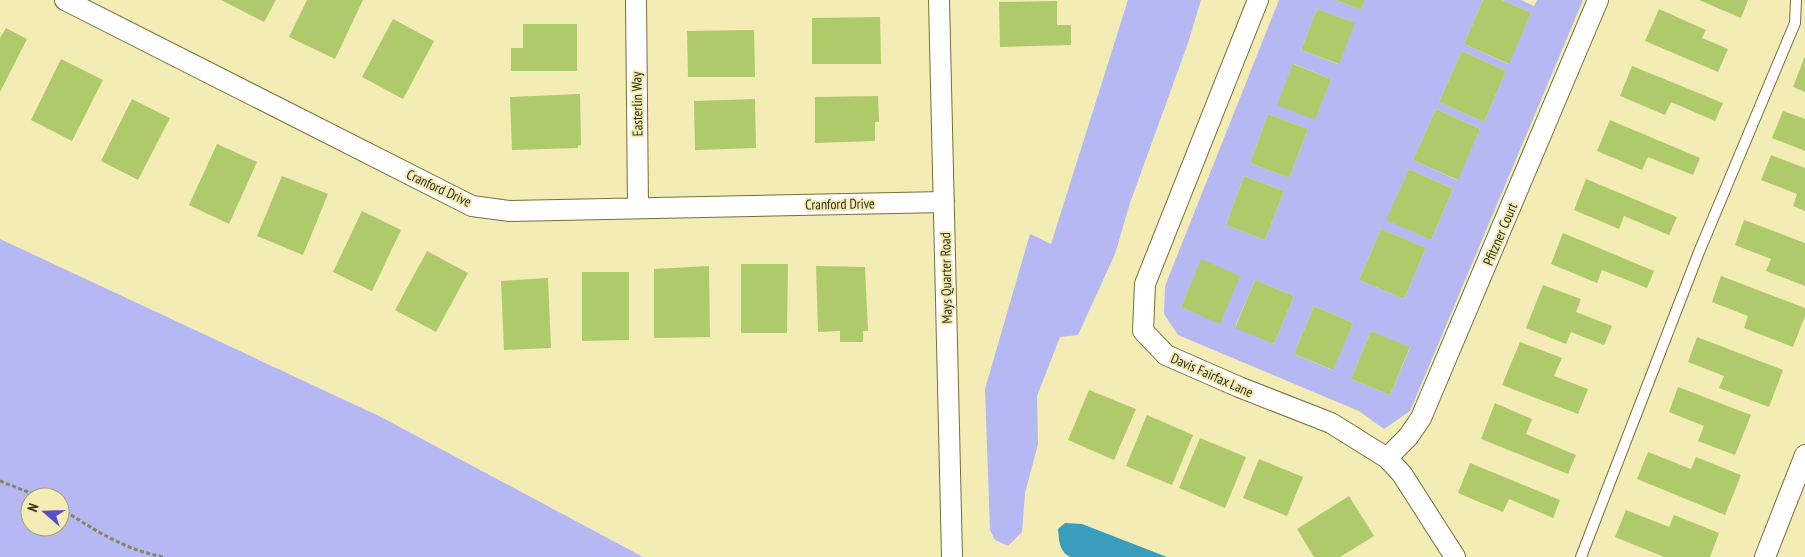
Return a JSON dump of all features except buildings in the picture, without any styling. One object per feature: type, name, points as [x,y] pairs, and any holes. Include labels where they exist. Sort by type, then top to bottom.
[{"type":"street","name":"Cranford Drive","points":[[65,0],[472,206],[510,211],[944,202]]},
{"type":"street","name":"Easterlin Way","points":[[636,0],[638,207]]},
{"type":"street","name":"Mays Quarter Road","points":[[939,0],[952,557]]},
{"type":"street","name":"Davis Fairfax Lane","points":[[1258,0],[1145,284],[1144,331],[1166,355],[1239,388],[1331,423],[1388,458],[1402,474],[1455,557]]},
{"type":"street","name":"Pfitzner Court","points":[[1388,458],[1408,437],[1421,418],[1598,0]]},
{"type":"street","points":[[1765,557],[1805,455]]},
{"type":"lane","points":[[1581,557],[1700,252],[1795,23],[1796,0]]},
{"type":"path","points":[[0,481],[20,489]]},
{"type":"path","points":[[70,514],[121,544],[148,555],[165,557]]},
{"type":"shaded area","points":[[1128,0],[1201,0],[1188,43],[1130,203],[1115,254],[1078,335],[1060,337],[1037,396],[1038,444],[1025,493],[1022,532],[1008,546],[995,540],[990,530],[985,389],[1030,234],[1051,244]]},
{"type":"shaded area","points":[[1279,0],[1336,0],[1361,10],[1365,0],[1483,0],[1464,44],[1508,64],[1531,13],[1502,0],[1521,0],[1534,6],[1537,0],[1583,0],[1410,411],[1384,429],[1359,411],[1178,335],[1164,314],[1165,286]],"holes":[[[1317,9],[1354,23],[1338,64],[1301,50]],[[1462,51],[1506,71],[1484,122],[1439,102]],[[1294,64],[1331,79],[1315,119],[1278,105]],[[1436,109],[1480,129],[1457,180],[1413,160]],[[1268,114],[1308,129],[1289,178],[1250,163]],[[1409,169],[1453,189],[1431,240],[1387,220]],[[1244,176],[1284,191],[1265,240],[1226,225]],[[1381,229],[1426,248],[1404,299],[1359,280]],[[1201,260],[1220,323],[1181,307]],[[1255,280],[1294,296],[1274,344],[1235,327]],[[1314,306],[1353,323],[1332,370],[1294,354]],[[1371,331],[1410,348],[1390,395],[1351,379]]]},
{"type":"shaded area","points":[[0,239],[381,417],[643,557],[0,557]]},
{"type":"shaded area","points":[[1065,523],[1082,524],[1167,557],[1070,557],[1066,555],[1060,545],[1058,529]]}]
